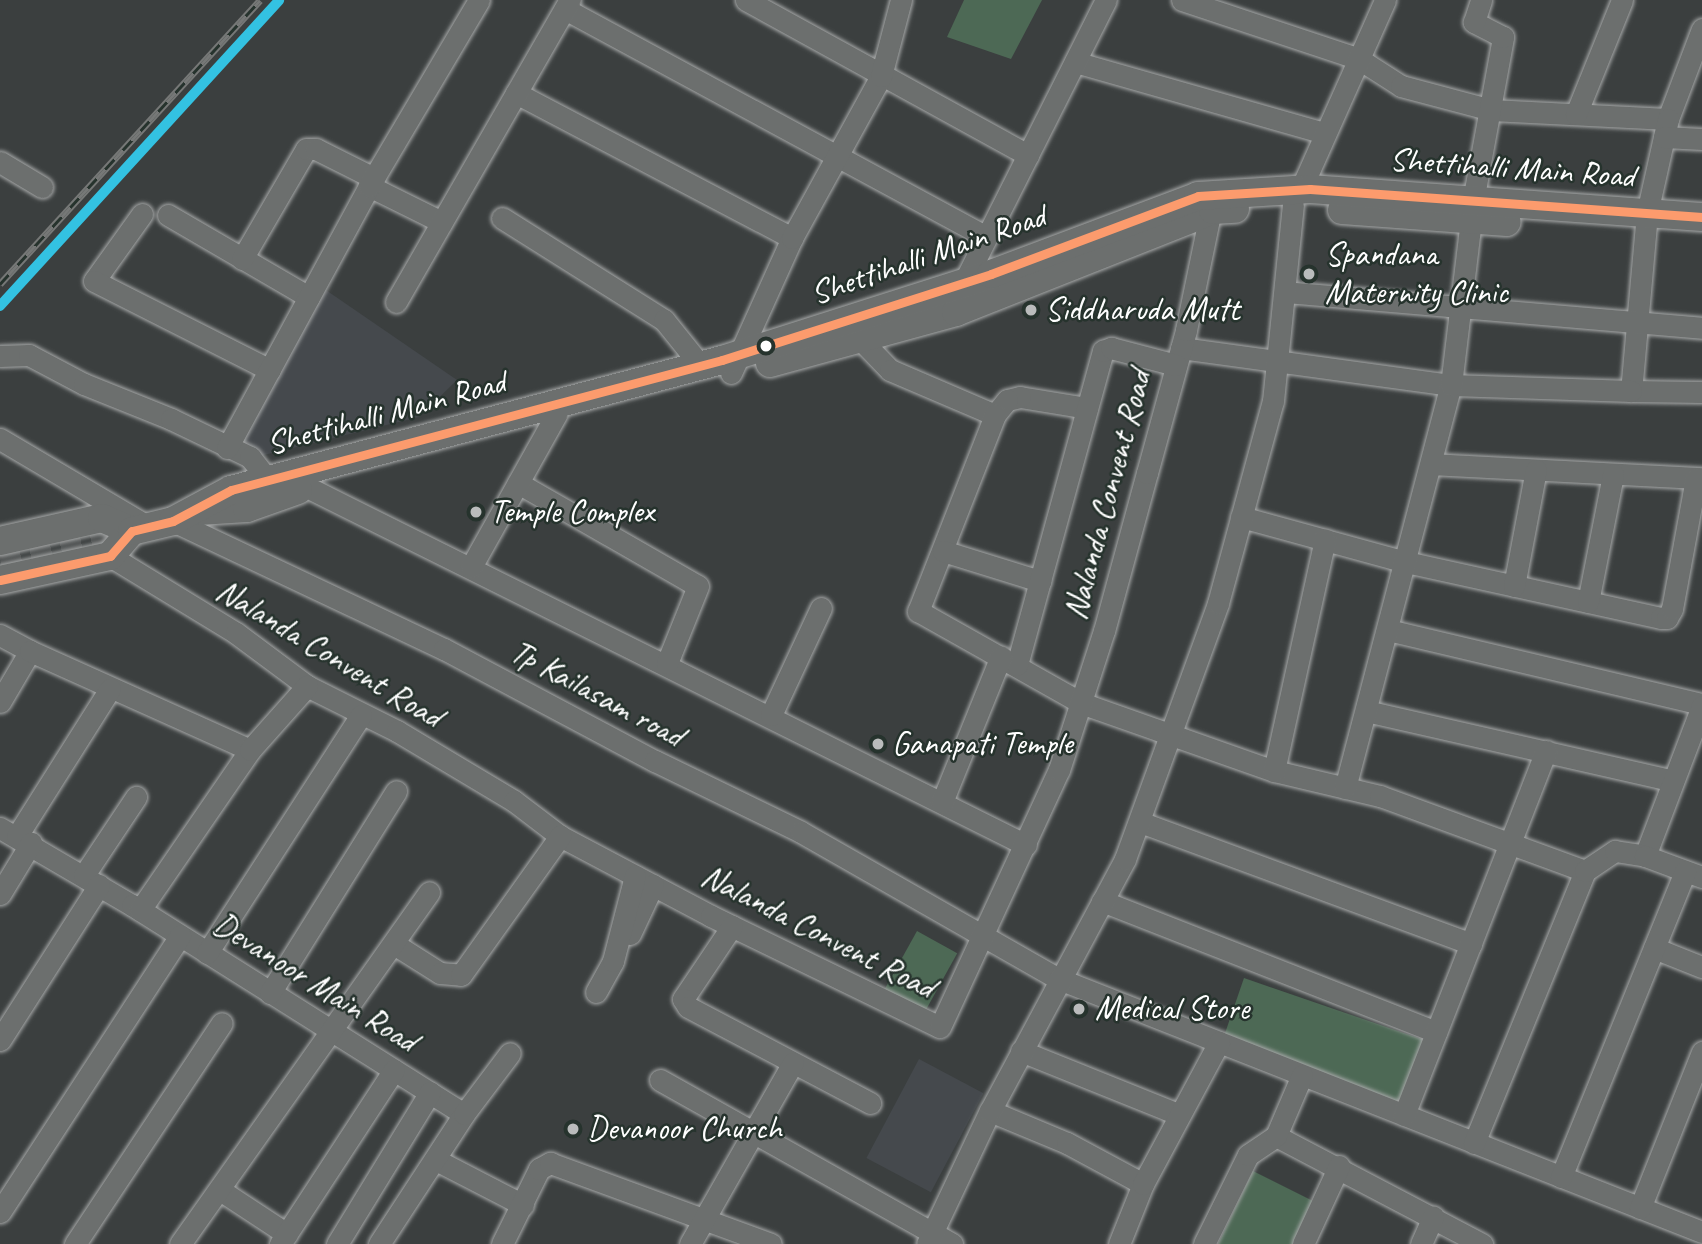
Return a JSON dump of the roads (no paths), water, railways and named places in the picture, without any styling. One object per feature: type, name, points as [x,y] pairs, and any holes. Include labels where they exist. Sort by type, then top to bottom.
[{"type":"main road","name":"Shettihalli Main Road","points":[[0,580],[144,530],[231,490],[268,480],[304,479],[733,364],[961,284],[1175,202],[1297,197],[1646,221],[1702,218]]},
{"type":"main road","name":"Shettihalli Main Road","points":[[144,530],[247,508],[304,479],[702,366],[733,364],[861,340],[956,312],[1213,202]]},
{"type":"main road","name":"Shettihalli Main Road","points":[[1646,221],[1702,234]]},
{"type":"main road","points":[[0,541],[103,518],[144,530]]},
{"type":"street","points":[[227,448],[372,182],[479,0]]},
{"type":"street","points":[[733,364],[792,237],[881,76],[901,0]]},
{"type":"street","points":[[956,312],[961,284],[1106,0]]},
{"type":"street","points":[[1182,0],[1242,9],[1359,59],[1401,86],[1491,110],[1576,114],[1666,128],[1702,139]]},
{"type":"street","points":[[930,1239],[990,1111],[1102,901],[1140,822],[1218,603],[1241,517],[1279,364],[1297,197],[1385,0]]},
{"type":"street","points":[[1345,788],[1451,385],[1472,210],[1503,37],[1474,22],[1481,0]]},
{"type":"street","points":[[1576,114],[1622,0]]},
{"type":"street","points":[[761,3],[881,76],[1028,155]]},
{"type":"street","points":[[396,302],[568,4],[985,236]]},
{"type":"street","points":[[1631,391],[1646,221],[1666,128],[1700,39]]},
{"type":"street","points":[[1074,62],[1325,133]]},
{"type":"street","points":[[516,93],[792,237]]},
{"type":"street","points":[[242,259],[306,149],[316,149],[442,222]]},
{"type":"street","points":[[0,162],[41,187]]},
{"type":"street","name":"Nalanda Convent Road","points":[[144,530],[229,628],[307,685],[361,715],[397,731],[514,801],[560,836],[909,1016],[940,1027],[985,935],[1059,770],[1081,703],[1179,356],[1213,202]]},
{"type":"street","points":[[142,214],[94,281],[270,370]]},
{"type":"street","points":[[168,215],[309,297]]},
{"type":"street","points":[[502,218],[664,320],[702,366]]},
{"type":"street","points":[[1285,292],[1702,328]]},
{"type":"street","points":[[861,340],[890,370],[995,415]]},
{"type":"street","points":[[942,802],[1009,660],[1040,581],[1103,351],[1111,348],[1279,364],[1451,385],[1702,392]]},
{"type":"street","points":[[0,356],[29,355],[250,457],[268,480]]},
{"type":"street","points":[[1087,408],[1020,397],[1007,400],[995,415],[918,611],[1081,703],[1171,732],[1274,771],[1380,796],[1586,871]]},
{"type":"street","points":[[471,567],[557,413]]},
{"type":"street","points":[[0,439],[144,530]]},
{"type":"street","points":[[1241,517],[1406,562],[1667,618],[1699,478],[1431,464]]},
{"type":"street","points":[[1514,586],[1536,470]]},
{"type":"street","points":[[1587,602],[1614,474]]},
{"type":"street","points":[[304,479],[471,567],[1026,845]]},
{"type":"street","points":[[519,483],[698,586],[667,663]]},
{"type":"street","name":"Tp Kailasam road","points":[[144,530],[444,649],[655,761],[801,831],[1059,979],[1702,1233]]},
{"type":"street","points":[[1274,771],[1325,540]]},
{"type":"street","points":[[943,551],[1040,581]]},
{"type":"street","points":[[771,715],[821,608]]},
{"type":"street","points":[[1388,630],[1702,705],[1645,856]]},
{"type":"street","points":[[0,635],[110,689],[250,750]]},
{"type":"street","points":[[0,702],[30,651]]},
{"type":"street","points":[[141,910],[250,750],[307,685]]},
{"type":"street","points":[[0,894],[16,836],[110,689]]},
{"type":"street","points":[[1366,711],[1673,781]]},
{"type":"street","points":[[207,953],[361,715]]},
{"type":"street","points":[[1404,1115],[1546,751]]},
{"type":"street","points":[[270,993],[396,791]]},
{"type":"street","points":[[0,1040],[92,880],[136,797]]},
{"type":"street","points":[[1140,822],[1471,944]]},
{"type":"street","name":"Devanoor Main Road","points":[[16,836],[141,910],[464,1114]]},
{"type":"street","points":[[394,944],[440,972],[461,975],[560,836]]},
{"type":"street","points":[[1475,1143],[1586,871],[1615,852],[1645,856],[1694,874],[1654,948],[1561,1177]]},
{"type":"street","points":[[619,957],[644,880]]},
{"type":"street","points":[[596,992],[613,961],[644,880]]},
{"type":"street","points":[[180,1244],[334,1032],[429,892]]},
{"type":"street","points":[[1102,901],[1436,1032]]},
{"type":"street","points":[[732,926],[683,999],[688,1007],[870,1103]]},
{"type":"street","points":[[0,1212],[180,936]]},
{"type":"street","points":[[1654,948],[1702,967]]},
{"type":"street","points":[[75,1244],[222,1023]]},
{"type":"street","points":[[1118,1244],[1143,1184],[1219,1042]]},
{"type":"street","points":[[1021,1051],[1180,1115]]},
{"type":"street","points":[[379,1244],[464,1114],[510,1053]]},
{"type":"street","points":[[690,1244],[793,1063]]},
{"type":"street","points":[[1640,1208],[1699,1065]]},
{"type":"street","points":[[220,1190],[284,1239],[394,1070]]},
{"type":"street","points":[[1204,1244],[1248,1155],[1276,1136],[1302,1075]]},
{"type":"street","points":[[660,1080],[930,1239],[952,1244]]},
{"type":"street","points":[[337,1244],[430,1092]]},
{"type":"street","points":[[990,1111],[1067,1143],[1143,1184]]},
{"type":"street","points":[[1276,1136],[1339,1166],[1482,1244]]},
{"type":"street","points":[[436,1160],[523,1205]]},
{"type":"street","points":[[502,1244],[538,1169],[550,1163],[706,1219],[746,1240],[771,1244]]},
{"type":"street","points":[[1303,1244],[1339,1166]]},
{"type":"street","points":[[1421,1244],[1433,1217]]},
{"type":"tunnel","points":[[0,559],[105,535]]},
{"type":"railway","points":[[0,284],[260,0]]},
{"type":"place","name":"Spandana Maternity Clinic","points":[[1309,274]]},
{"type":"place","name":"Siddharuda Mutt","points":[[1031,310]]},
{"type":"place","name":"Temple Complex","points":[[476,512]]},
{"type":"place","name":"Ganapati Temple","points":[[878,744]]},
{"type":"place","name":"Medical Store","points":[[1079,1009]]},
{"type":"place","name":"Devanoor Church","points":[[573,1129]]}]
